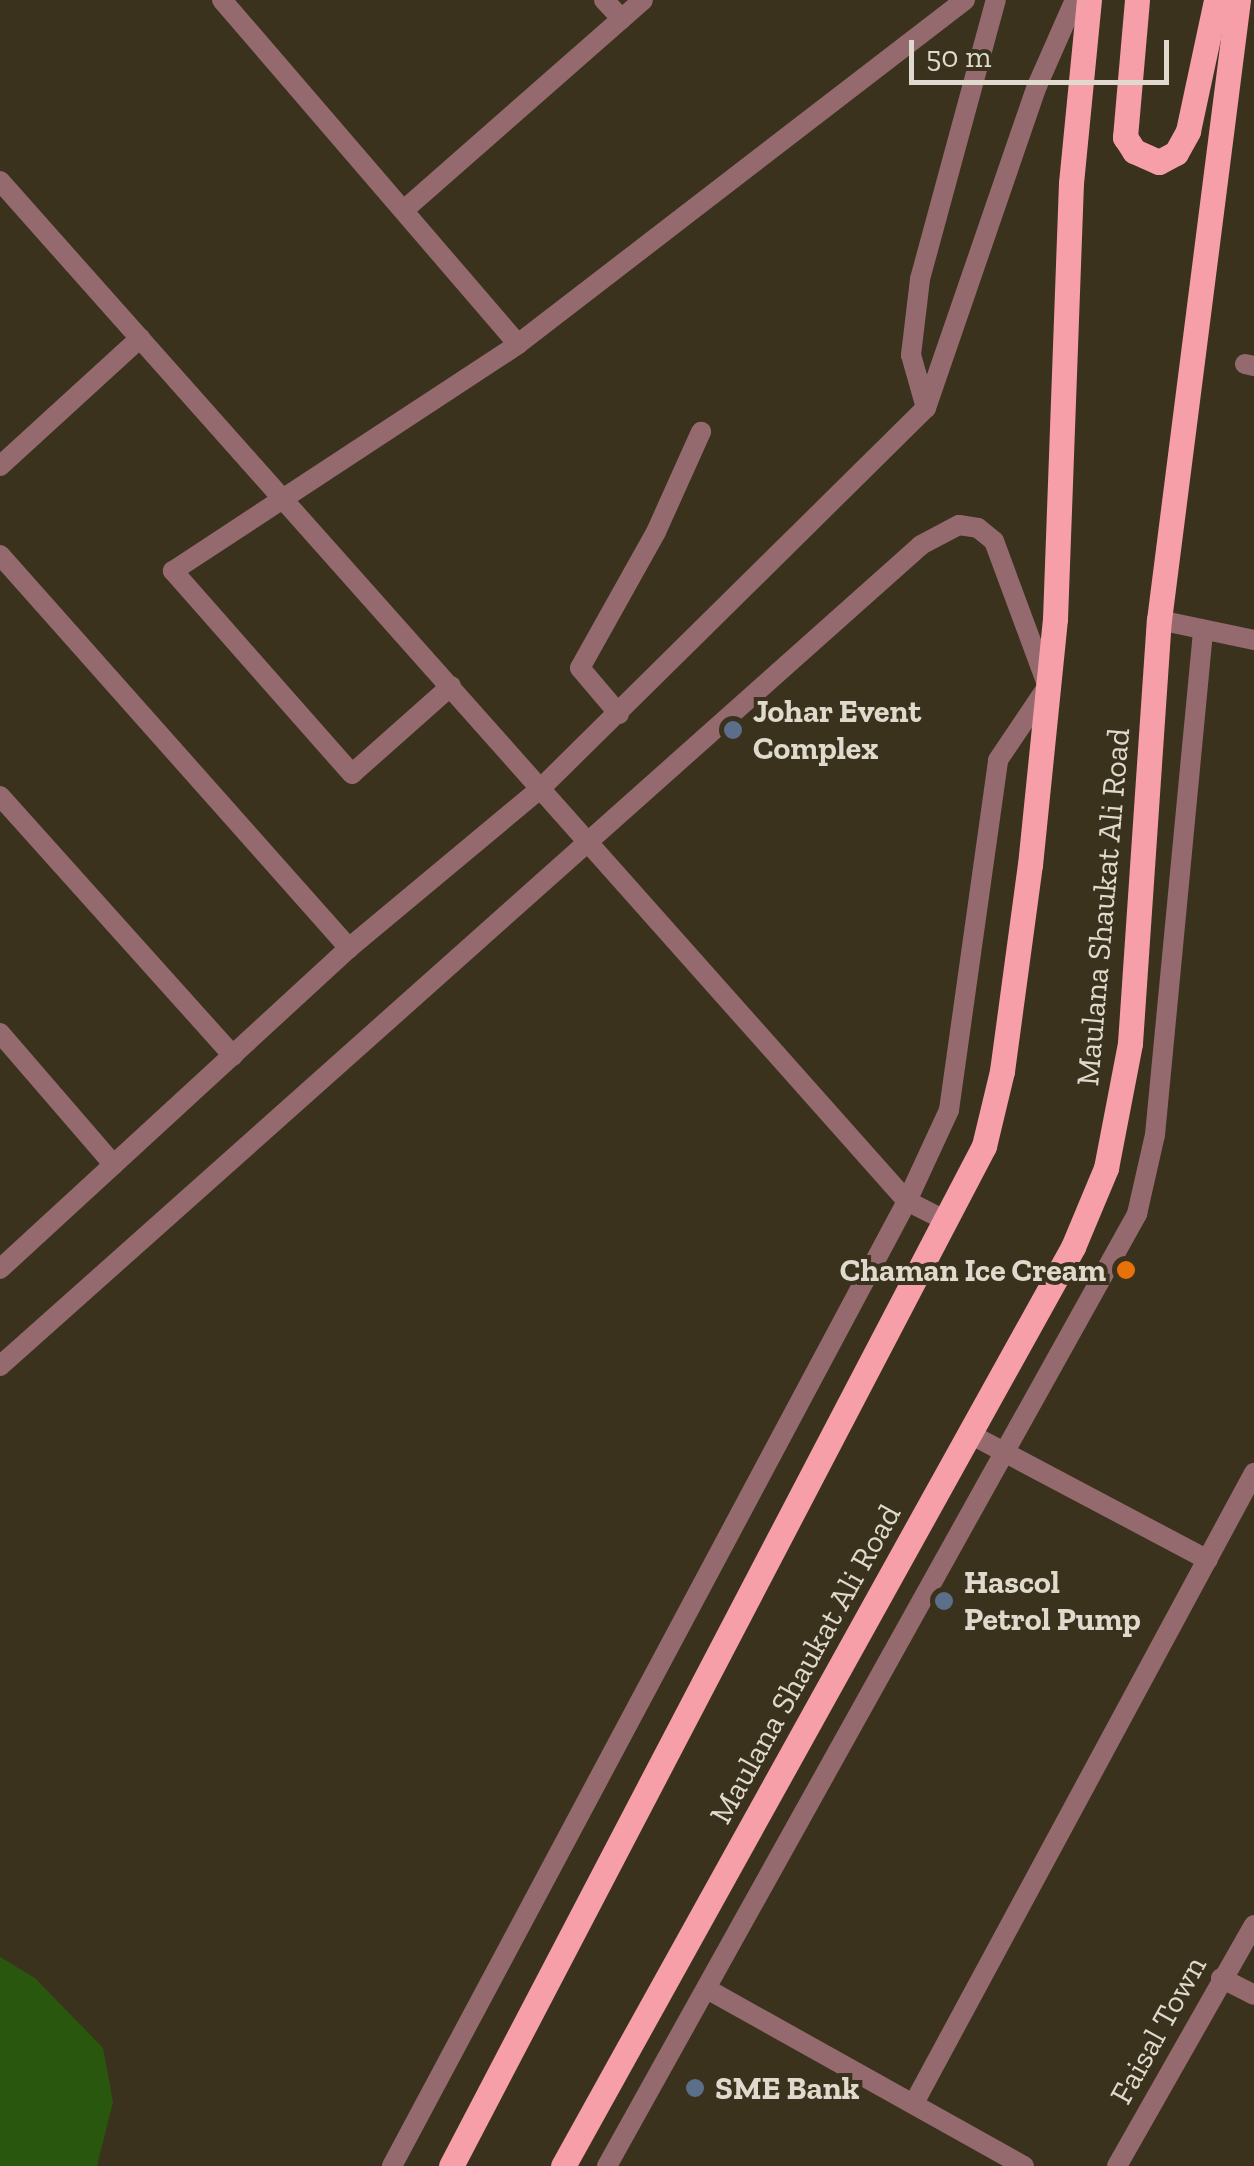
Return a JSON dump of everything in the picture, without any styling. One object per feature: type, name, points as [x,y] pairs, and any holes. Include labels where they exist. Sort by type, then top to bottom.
[{"type":"main road","points":[[450,2166],[942,1219],[984,1146],[1002,1071],[1048,686],[1071,183],[1089,0]]},
{"type":"main road","points":[[1137,0],[1125,136],[1134,152],[1159,162],[1176,154],[1188,130],[1216,0]]},
{"type":"main road","name":"Maulana Shaukat Ali Road","points":[[563,2166],[1072,1247],[1106,1168],[1130,1043],[1159,620],[1238,0]]},
{"type":"street","points":[[222,0],[518,344]]},
{"type":"street","points":[[604,0],[622,19]]},
{"type":"street","points":[[404,210],[642,0]]},
{"type":"street","points":[[451,686],[352,774],[174,572],[518,344],[965,0]]},
{"type":"street","points":[[926,408],[912,355],[920,279],[996,0]]},
{"type":"street","points":[[0,1269],[349,948],[540,789],[926,408],[1037,86],[1075,0]]},
{"type":"street","points":[[0,181],[907,1201],[942,1219]]},
{"type":"street","points":[[0,466],[140,338]]},
{"type":"street","points":[[619,714],[580,668],[656,532],[700,432]]},
{"type":"street","points":[[0,1366],[922,544],[959,526],[978,528],[1005,557],[1048,686],[998,760],[949,1110],[907,1201],[392,2166]]},
{"type":"street","points":[[0,555],[349,948]]},
{"type":"street","points":[[1159,620],[1254,640]]},
{"type":"street","points":[[607,2166],[1007,1454],[1137,1214],[1155,1135],[1203,632]]},
{"type":"street","points":[[0,796],[233,1056]]},
{"type":"street","points":[[0,1033],[114,1164]]},
{"type":"street","points":[[970,1434],[1208,1560]]},
{"type":"street","points":[[914,2103],[1254,1473]]},
{"type":"street","name":"Faisal Town","points":[[1116,2166],[1254,1925]]},
{"type":"street","points":[[1221,1978],[1254,1995]]},
{"type":"street","points":[[707,1989],[1024,2166]]},
{"type":"green space","points":[[0,1957],[35,1978],[103,2048],[113,2102],[97,2166],[0,2166]]},
{"type":"place","name":"Johar Event Complex","points":[[733,730]]},
{"type":"place","name":"Chaman Ice Cream","points":[[1126,1270]]},
{"type":"place","name":"Hascol Petrol Pump","points":[[944,1601]]},
{"type":"place","name":"SME Bank","points":[[695,2088]]}]
